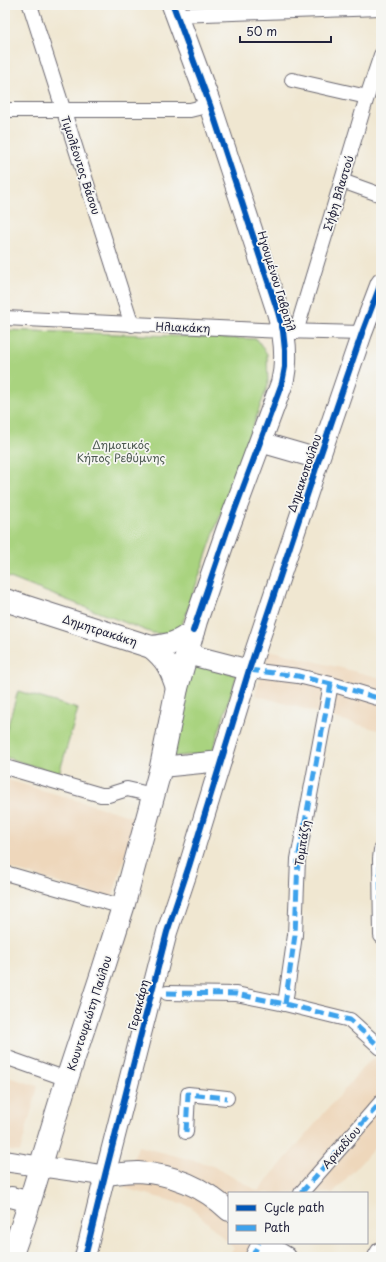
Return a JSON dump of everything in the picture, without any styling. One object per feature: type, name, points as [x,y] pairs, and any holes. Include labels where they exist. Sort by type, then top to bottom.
[{"type":"main road","name":"Ηγουμένου Γαβριήλ","points":[[175,10],[210,104],[271,288],[289,332],[284,376],[227,531],[193,631]]},
{"type":"main road","name":"Δημητρακάκη","points":[[5,600],[151,647],[165,645],[181,640],[193,631]]},
{"type":"main road","points":[[187,654],[193,631]]},
{"type":"main road","points":[[151,647],[162,656],[172,672],[177,688]]},
{"type":"main road","name":"Κουντουριώτη Παύλου","points":[[11,1257],[30,1202],[67,1078],[123,906],[161,767],[177,688],[187,654]]},
{"type":"street","name":"Τιμολέοντος Βάσου","points":[[30,5],[132,325]]},
{"type":"street","points":[[175,10],[381,8]]},
{"type":"street","name":"Σήφη Βλαστού","points":[[289,332],[342,181],[381,55]]},
{"type":"street","points":[[292,80],[367,97]]},
{"type":"street","points":[[5,110],[190,110],[210,104]]},
{"type":"street","points":[[342,181],[381,195]]},
{"type":"street","name":"Δημακοπούλου","points":[[221,761],[249,670],[319,459],[381,283]]},
{"type":"street","name":"Ηλιακάκη","points":[[5,318],[132,325],[362,334]]},
{"type":"street","points":[[260,442],[319,459]]},
{"type":"street","points":[[187,654],[249,670],[298,676],[381,699]]},
{"type":"street","name":"Τομπάζη","points":[[286,1004],[295,935],[298,859],[331,684]]},
{"type":"street","points":[[161,767],[221,761]]},
{"type":"street","name":"Γερακάρη","points":[[86,1257],[104,1175],[167,932],[221,761]]},
{"type":"street","points":[[5,767],[101,795],[108,796],[127,789],[153,795]]},
{"type":"street","points":[[380,936],[381,850]]},
{"type":"street","points":[[5,872],[123,906]]},
{"type":"street","points":[[167,993],[236,994],[286,1004],[350,1020],[381,1048]]},
{"type":"street","points":[[5,1057],[67,1078]]},
{"type":"street","points":[[186,1132],[188,1094],[227,1098]]},
{"type":"street","name":"Αρκαδίου","points":[[302,1192],[381,1102]]},
{"type":"street","points":[[5,1161],[104,1175],[122,1172],[139,1172],[167,1176],[186,1182],[204,1191],[228,1210]]},
{"type":"street","points":[[5,1198],[11,1197],[30,1202]]},
{"type":"street","points":[[252,1257],[258,1244]]},
{"type":"street","points":[[265,1244],[286,1257]]},
{"type":"street","points":[[378,1257],[381,1252]]},
{"type":"shaded area","points":[[269,650],[381,678],[381,731],[255,695]]},
{"type":"shaded area","points":[[5,779],[136,818],[112,899],[5,867]]},
{"type":"shaded area","points":[[381,1054],[381,1141],[334,1192],[228,1192],[228,1242],[190,1206],[124,1188],[138,1146],[211,1165],[258,1191],[366,1064]]},
{"type":"shaded area","points":[[5,1076],[38,1086],[20,1152],[5,1150]]},
{"type":"shaded area","points":[[230,1244],[290,1244],[284,1257],[229,1257],[234,1248]]},
{"type":"green space","name":"Δημοτικός Κήπος Ρεθύμνης","points":[[5,330],[257,339],[267,354],[268,385],[185,617],[178,631],[164,634],[152,633],[5,576]]},
{"type":"green space","points":[[188,662],[237,675],[212,753],[169,757]]},
{"type":"green space","points":[[18,691],[78,709],[59,774],[5,757],[5,735]]},
{"type":"marked path","points":[[249,670],[298,676],[381,699]]},
{"type":"marked path","points":[[285,1004],[295,935],[298,859],[331,684]]},
{"type":"marked path","points":[[381,850],[381,936]]},
{"type":"marked path","points":[[167,993],[236,994],[350,1020],[381,1048]]},
{"type":"marked path","points":[[186,1132],[188,1094],[227,1098]]},
{"type":"marked path","points":[[302,1192],[381,1102]]},
{"type":"marked path","points":[[252,1257],[258,1244]]},
{"type":"cycle path","points":[[173,5],[210,105],[278,312],[283,331],[285,350],[285,367],[282,383],[227,531],[193,631]]},
{"type":"cycle path","points":[[85,1257],[167,932],[189,866],[249,670],[319,459],[362,333],[381,283]]}]
